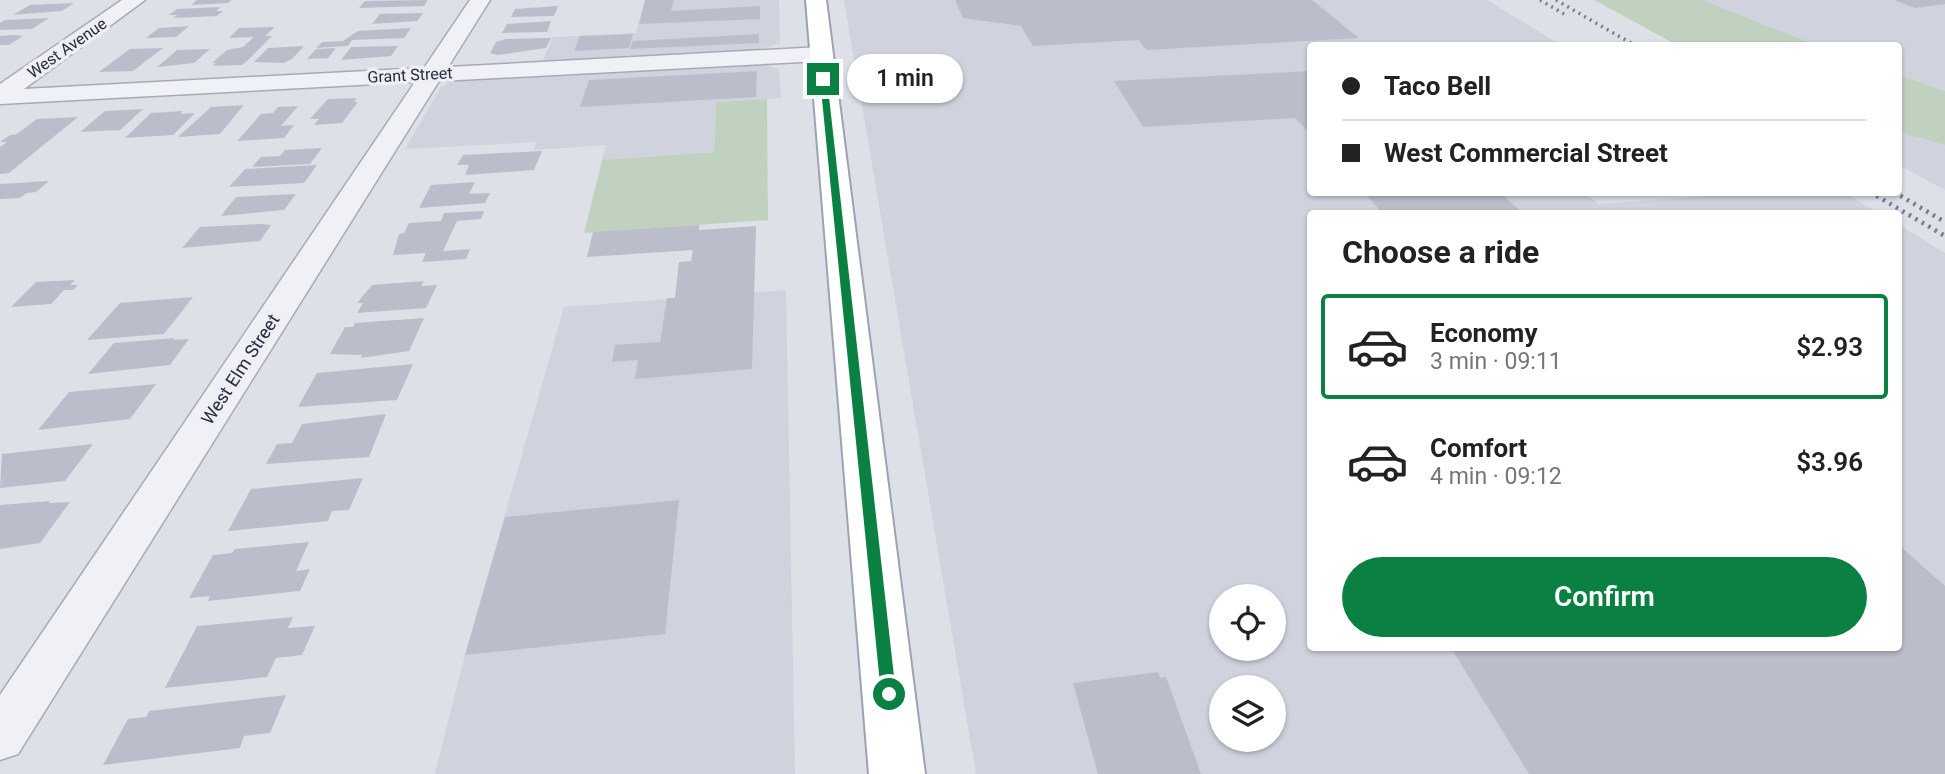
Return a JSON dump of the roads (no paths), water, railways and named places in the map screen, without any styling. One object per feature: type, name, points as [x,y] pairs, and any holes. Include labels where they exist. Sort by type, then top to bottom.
[{"type":"main road","points":[[816,0],[897,774]]},
{"type":"street","name":"West Avenue","points":[[0,96],[135,0]]},
{"type":"street","name":"West Elm Street","points":[[0,738],[480,0]]},
{"type":"street","name":"Grant Street","points":[[0,96],[821,54]]},
{"type":"railway","points":[[1540,0],[1564,14]]},
{"type":"railway","points":[[1556,0],[1629,42]]},
{"type":"railway","points":[[1877,196],[1901,210]]},
{"type":"railway","points":[[1901,196],[1945,222]]},
{"type":"railway","points":[[1902,211],[1945,236]]}]
